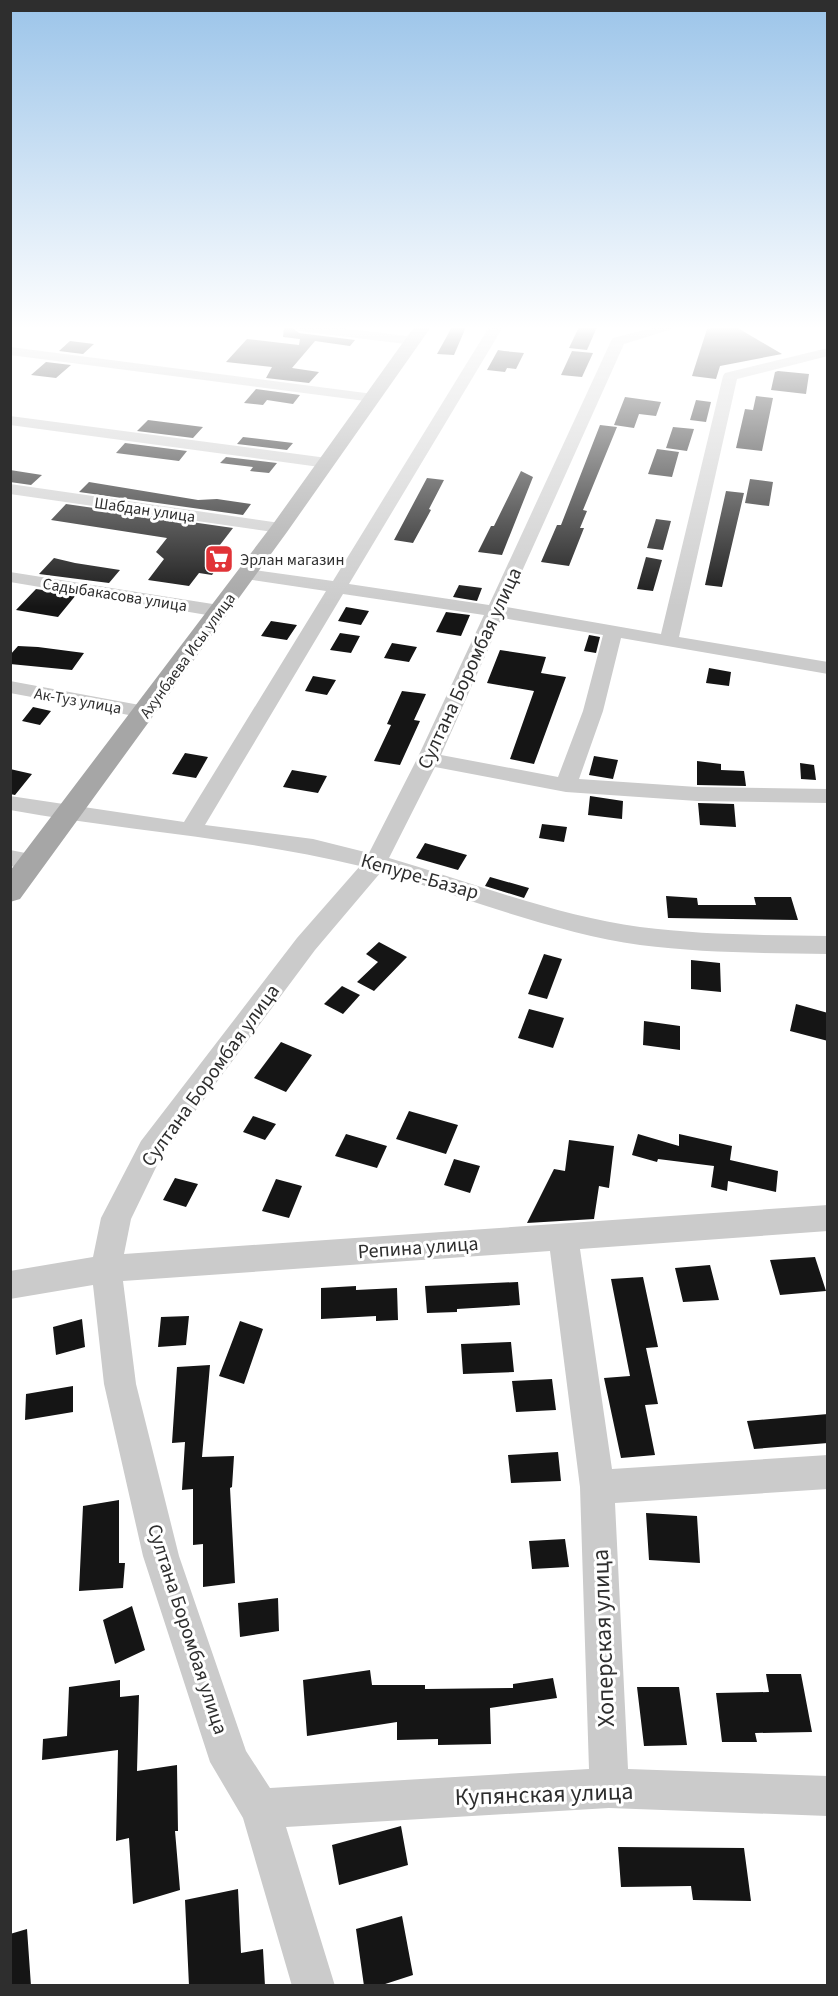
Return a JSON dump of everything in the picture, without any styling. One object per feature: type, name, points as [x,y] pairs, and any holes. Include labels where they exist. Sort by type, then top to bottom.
[{"type":"main road","name":"Ахунбаева Исы улица","points":[[10,892],[22,860],[71,813],[357,420]]},
{"type":"street","points":[[11,420],[327,463]]},
{"type":"street","points":[[190,831],[439,420]]},
{"type":"street","name":"Султана Боромбая улица","points":[[314,1986],[260,1809],[230,1762],[161,1556],[120,1384],[106,1269],[116,1218],[151,1149],[306,944],[376,862],[428,759],[582,420]]},
{"type":"street","points":[[669,640],[720,420]]},
{"type":"street","name":"Шабдан улица","points":[[10,489],[280,528]]},
{"type":"street","points":[[246,574],[614,630],[828,668]]},
{"type":"street","name":"Садыбакасова улица","points":[[10,577],[219,611]]},
{"type":"street","points":[[566,785],[593,711],[614,630]]},
{"type":"street","name":"Ак-Туз улица","points":[[10,687],[145,712]]},
{"type":"street","points":[[428,759],[566,785],[697,794],[828,796]]},
{"type":"street","name":"Кепуре-Базар","points":[[10,803],[190,831],[314,847],[376,862],[563,919],[639,936],[719,943],[828,945]]},
{"type":"street","name":"Репина улица","points":[[10,1285],[106,1269],[828,1218]]},
{"type":"street","name":"Хоперская улица","points":[[563,1237],[597,1487],[609,1788]]},
{"type":"street","points":[[597,1487],[828,1472]]},
{"type":"street","name":"Купянская улица","points":[[260,1809],[609,1788],[828,1796]]},
{"type":"building","points":[[148,420],[203,427],[193,438],[137,431]]},
{"type":"building","points":[[616,420],[637,420],[634,428],[614,425]]},
{"type":"building","points":[[742,420],[768,420],[762,451],[736,448]]},
{"type":"building","points":[[600,425],[617,427],[583,510],[587,511],[580,528],[584,528],[569,566],[541,562],[557,525],[561,525]]},
{"type":"building","points":[[673,427],[694,429],[687,451],[666,448]]},
{"type":"building","points":[[243,437],[293,443],[287,450],[237,444]]},
{"type":"building","points":[[125,443],[187,451],[179,461],[116,453]]},
{"type":"building","points":[[657,449],[679,452],[672,477],[648,474]]},
{"type":"building","points":[[226,457],[277,463],[269,473],[250,471],[253,467],[220,463]]},
{"type":"building","points":[[10,470],[42,475],[31,485],[10,482]]},
{"type":"building","points":[[521,471],[533,477],[502,555],[478,552],[491,526],[494,526]]},
{"type":"building","points":[[427,478],[444,480],[429,509],[431,510],[413,543],[394,540]]},
{"type":"building","points":[[750,479],[773,482],[769,506],[745,503]]},
{"type":"building","points":[[89,482],[198,500],[217,499],[251,504],[243,515],[79,492]]},
{"type":"building","points":[[726,491],[744,493],[722,587],[705,585]]},
{"type":"building","points":[[66,504],[233,528],[213,554],[226,555],[212,575],[199,573],[189,586],[148,580],[164,559],[156,552],[167,538],[51,520]]},
{"type":"building","points":[[656,519],[671,521],[663,550],[647,548]]},
{"type":"building","points":[[646,557],[662,560],[653,591],[637,589]]},
{"type":"building","points":[[54,558],[120,570],[109,583],[39,574]]},
{"type":"building","points":[[459,585],[482,588],[477,601],[453,597]]},
{"type":"building","points":[[36,589],[76,595],[58,617],[16,610]]},
{"type":"building","points":[[346,607],[369,611],[361,625],[338,621]]},
{"type":"building","points":[[446,612],[470,615],[461,636],[436,632]]},
{"type":"building","points":[[271,621],[297,625],[287,640],[261,636]]},
{"type":"building","points":[[340,633],[360,636],[351,653],[330,650]]},
{"type":"building","points":[[589,635],[600,637],[596,653],[584,651]]},
{"type":"building","points":[[392,643],[417,647],[409,662],[384,658]]},
{"type":"building","points":[[18,646],[84,653],[72,670],[10,664],[10,655]]},
{"type":"building","points":[[500,650],[546,657],[541,673],[566,677],[534,764],[510,759],[534,691],[487,683]]},
{"type":"building","points":[[709,668],[731,672],[729,686],[706,683]]},
{"type":"building","points":[[313,676],[336,680],[327,695],[305,691]]},
{"type":"building","points":[[402,691],[426,694],[414,720],[420,721],[400,765],[374,761],[391,725],[387,724]]},
{"type":"building","points":[[33,707],[51,711],[40,725],[22,721]]},
{"type":"building","points":[[185,753],[208,757],[196,778],[172,774]]},
{"type":"building","points":[[594,756],[618,760],[613,779],[589,775]]},
{"type":"building","points":[[697,761],[721,764],[721,770],[744,771],[746,786],[697,785]]},
{"type":"building","points":[[800,763],[814,765],[816,780],[801,779]]},
{"type":"building","points":[[10,769],[32,774],[15,795],[10,794]]},
{"type":"building","points":[[292,770],[327,776],[318,793],[283,787]]},
{"type":"building","points":[[590,796],[623,801],[622,819],[588,815]]},
{"type":"building","points":[[698,803],[734,804],[736,827],[700,825]]},
{"type":"building","points":[[542,824],[567,827],[564,842],[539,838]]},
{"type":"building","points":[[425,843],[467,855],[458,870],[416,858]]},
{"type":"building","points":[[490,877],[529,888],[524,898],[485,886]]},
{"type":"building","points":[[666,896],[697,898],[698,905],[756,905],[754,897],[791,897],[798,920],[668,918]]},
{"type":"building","points":[[379,942],[407,957],[374,991],[357,982],[378,962],[366,954]]},
{"type":"building","points":[[544,954],[562,959],[547,999],[528,994]]},
{"type":"building","points":[[691,960],[720,963],[721,992],[691,989]]},
{"type":"building","points":[[342,986],[360,995],[343,1014],[324,1004]]},
{"type":"building","points":[[796,1004],[828,1013],[828,1041],[790,1031]]},
{"type":"building","points":[[529,1009],[564,1018],[553,1048],[518,1038]]},
{"type":"building","points":[[644,1021],[680,1026],[680,1050],[643,1045]]},
{"type":"building","points":[[281,1042],[312,1055],[286,1092],[254,1078]]},
{"type":"building","points":[[409,1111],[458,1125],[446,1154],[396,1139]]},
{"type":"building","points":[[253,1116],[276,1124],[265,1140],[243,1132]]},
{"type":"building","points":[[346,1134],[387,1146],[377,1168],[335,1156]]},
{"type":"building","points":[[638,1134],[679,1146],[679,1134],[732,1146],[730,1160],[778,1171],[776,1192],[728,1181],[727,1191],[711,1187],[714,1166],[658,1159],[657,1162],[632,1155]]},
{"type":"building","points":[[569,1140],[614,1146],[609,1188],[599,1186],[594,1219],[527,1223],[554,1169],[565,1171]]},
{"type":"building","points":[[454,1159],[480,1166],[470,1193],[444,1185]]},
{"type":"building","points":[[175,1178],[198,1184],[186,1207],[163,1200]]},
{"type":"building","points":[[276,1179],[302,1186],[289,1218],[262,1211]]},
{"type":"building","points":[[815,1257],[826,1291],[780,1295],[770,1260]]},
{"type":"building","points":[[710,1265],[719,1300],[683,1302],[675,1268]]},
{"type":"building","points":[[643,1277],[658,1347],[646,1348],[658,1404],[645,1405],[655,1455],[621,1458],[604,1378],[630,1376],[611,1279]]},
{"type":"building","points":[[518,1282],[520,1305],[427,1313],[425,1286]]},
{"type":"building","points":[[356,1286],[356,1290],[397,1288],[398,1320],[376,1321],[376,1316],[321,1319],[321,1288]]},
{"type":"building","points":[[189,1316],[186,1345],[158,1347],[161,1317]]},
{"type":"building","points":[[82,1319],[85,1347],[56,1355],[53,1327]]},
{"type":"building","points":[[240,1321],[263,1329],[244,1384],[219,1376]]},
{"type":"building","points":[[511,1342],[514,1372],[463,1374],[461,1344]]},
{"type":"building","points":[[210,1365],[202,1457],[234,1456],[232,1487],[230,1488],[235,1583],[203,1587],[203,1544],[193,1545],[193,1489],[182,1490],[185,1442],[172,1443],[177,1367]]},
{"type":"building","points":[[552,1379],[556,1410],[516,1412],[512,1381]]},
{"type":"building","points":[[73,1386],[73,1412],[25,1420],[26,1394]]},
{"type":"building","points":[[828,1414],[828,1443],[754,1449],[747,1421]]},
{"type":"building","points":[[558,1452],[561,1481],[511,1483],[508,1455]]},
{"type":"building","points":[[119,1500],[119,1563],[125,1563],[123,1588],[79,1591],[83,1506]]},
{"type":"building","points":[[646,1513],[697,1516],[700,1563],[649,1560]]},
{"type":"building","points":[[565,1539],[569,1567],[532,1569],[529,1541]]},
{"type":"building","points":[[278,1598],[279,1631],[240,1637],[238,1603]]},
{"type":"building","points":[[132,1606],[145,1650],[115,1664],[103,1620]]},
{"type":"building","points":[[370,1670],[372,1685],[425,1685],[425,1689],[513,1688],[513,1684],[553,1678],[557,1698],[490,1708],[491,1744],[438,1745],[438,1739],[397,1740],[397,1722],[307,1736],[303,1680]]},
{"type":"building","points":[[766,1674],[801,1674],[812,1732],[755,1733],[757,1742],[722,1742],[716,1693],[769,1692]]},
{"type":"building","points":[[120,1680],[120,1697],[139,1695],[137,1771],[177,1765],[178,1831],[175,1831],[180,1890],[133,1904],[129,1838],[116,1841],[118,1750],[42,1760],[43,1739],[67,1736],[69,1687]]},
{"type":"building","points":[[637,1687],[679,1687],[687,1745],[644,1746]]},
{"type":"building","points":[[401,1826],[408,1865],[339,1885],[332,1845]]},
{"type":"building","points":[[618,1847],[744,1848],[751,1901],[693,1900],[691,1886],[621,1887]]},
{"type":"building","points":[[238,1889],[241,1953],[263,1949],[265,1986],[189,1986],[185,1900]]},
{"type":"building","points":[[402,1916],[413,1975],[379,1986],[364,1986],[356,1929]]},
{"type":"building","points":[[27,1929],[31,1986],[10,1986],[10,1934]]},
{"type":"place","name":"Эрлан магазин","points":[[219,559]]}]
